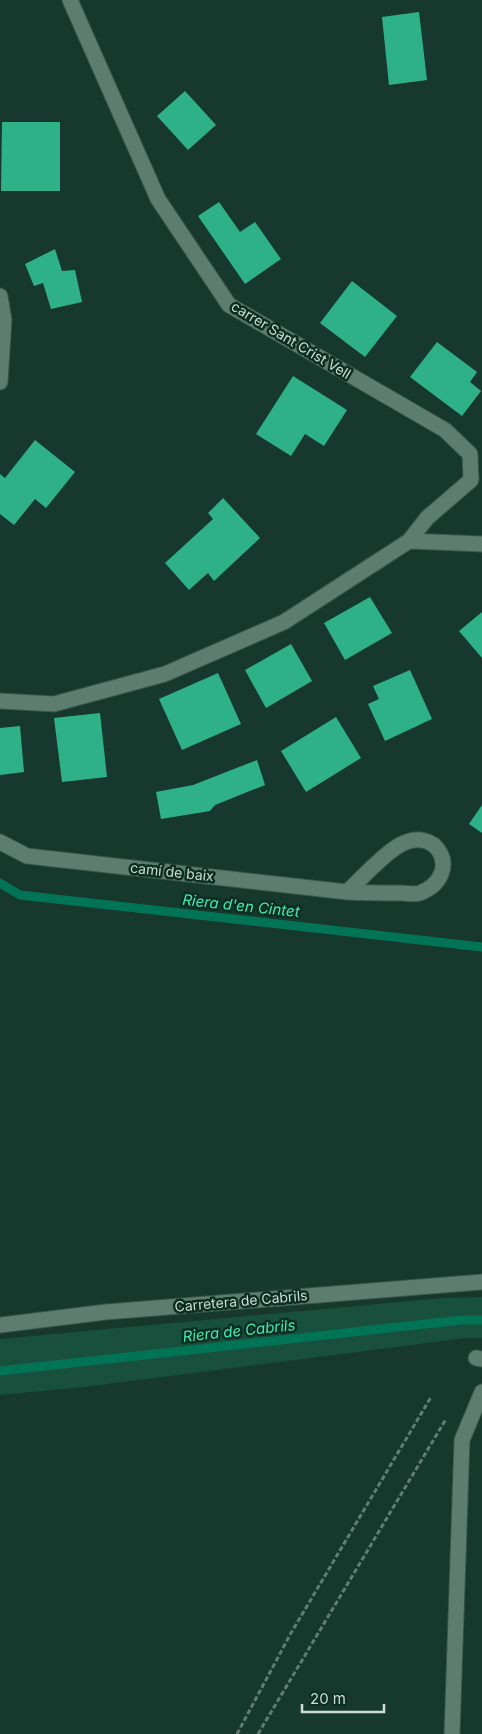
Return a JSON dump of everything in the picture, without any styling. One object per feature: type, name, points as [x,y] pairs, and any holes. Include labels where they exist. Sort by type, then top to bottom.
[{"type":"street","name":"carrer Sant Crist Vell","points":[[70,0],[158,199],[229,305],[445,430],[470,454],[471,480],[427,518],[409,541]]},
{"type":"street","points":[[0,296],[4,320],[0,382]]},
{"type":"street","points":[[0,701],[54,704],[165,674],[284,622],[409,541],[482,544]]},
{"type":"street","name":"camí de baix","points":[[0,842],[27,856],[347,892],[418,894],[429,888],[439,879],[444,868],[442,856],[435,845],[422,838],[412,840],[396,847],[347,892]]},
{"type":"street","name":"Carretera de Cabrils","points":[[0,1325],[106,1312],[482,1282]]},
{"type":"street","points":[[452,1734],[462,1440],[482,1392]]},
{"type":"path","points":[[237,1734],[291,1633],[431,1397]]},
{"type":"path","points":[[258,1734],[446,1417]]},
{"type":"green space","points":[[482,1297],[482,1338],[466,1338],[84,1387],[0,1395],[0,1339],[443,1298]]},
{"type":"building","points":[[419,12],[427,80],[389,85],[382,17]]},
{"type":"building","points":[[185,91],[216,125],[188,150],[157,116]]},
{"type":"building","points":[[2,122],[60,122],[60,191],[1,191]]},
{"type":"building","points":[[219,202],[240,232],[255,222],[281,259],[245,284],[198,216]]},
{"type":"building","points":[[55,249],[62,271],[75,270],[82,302],[51,309],[43,283],[34,286],[25,264]]},
{"type":"building","points":[[352,281],[397,316],[365,357],[320,323]]},
{"type":"building","points":[[437,342],[477,372],[470,382],[481,391],[462,416],[410,377]]},
{"type":"building","points":[[293,376],[347,410],[324,446],[305,434],[291,456],[256,434]]},
{"type":"building","points":[[35,440],[75,472],[46,508],[35,499],[14,525],[0,514],[0,474],[5,478]]},
{"type":"building","points":[[223,498],[260,538],[214,581],[208,573],[189,590],[165,563],[213,519],[208,513]]},
{"type":"building","points":[[370,597],[392,633],[345,660],[324,623]]},
{"type":"building","points":[[482,612],[482,658],[459,631]]},
{"type":"building","points":[[291,644],[312,681],[266,708],[245,670]]},
{"type":"building","points":[[410,670],[432,719],[385,741],[368,704],[379,699],[373,686]]},
{"type":"building","points":[[218,673],[241,724],[182,750],[159,699]]},
{"type":"building","points":[[100,713],[107,777],[62,782],[54,718]]},
{"type":"building","points":[[336,717],[361,758],[306,792],[281,751]]},
{"type":"building","points":[[20,726],[24,772],[0,775],[0,728]]},
{"type":"building","points":[[257,760],[265,785],[215,805],[210,811],[161,819],[156,792],[193,785]]},
{"type":"building","points":[[482,805],[482,833],[469,824]]},
{"type":"waterway","name":"Riera d'en Cintet","points":[[0,883],[20,895],[482,947]]},
{"type":"waterway","name":"Riera de Cabrils","points":[[0,1371],[462,1320],[482,1320]]}]
